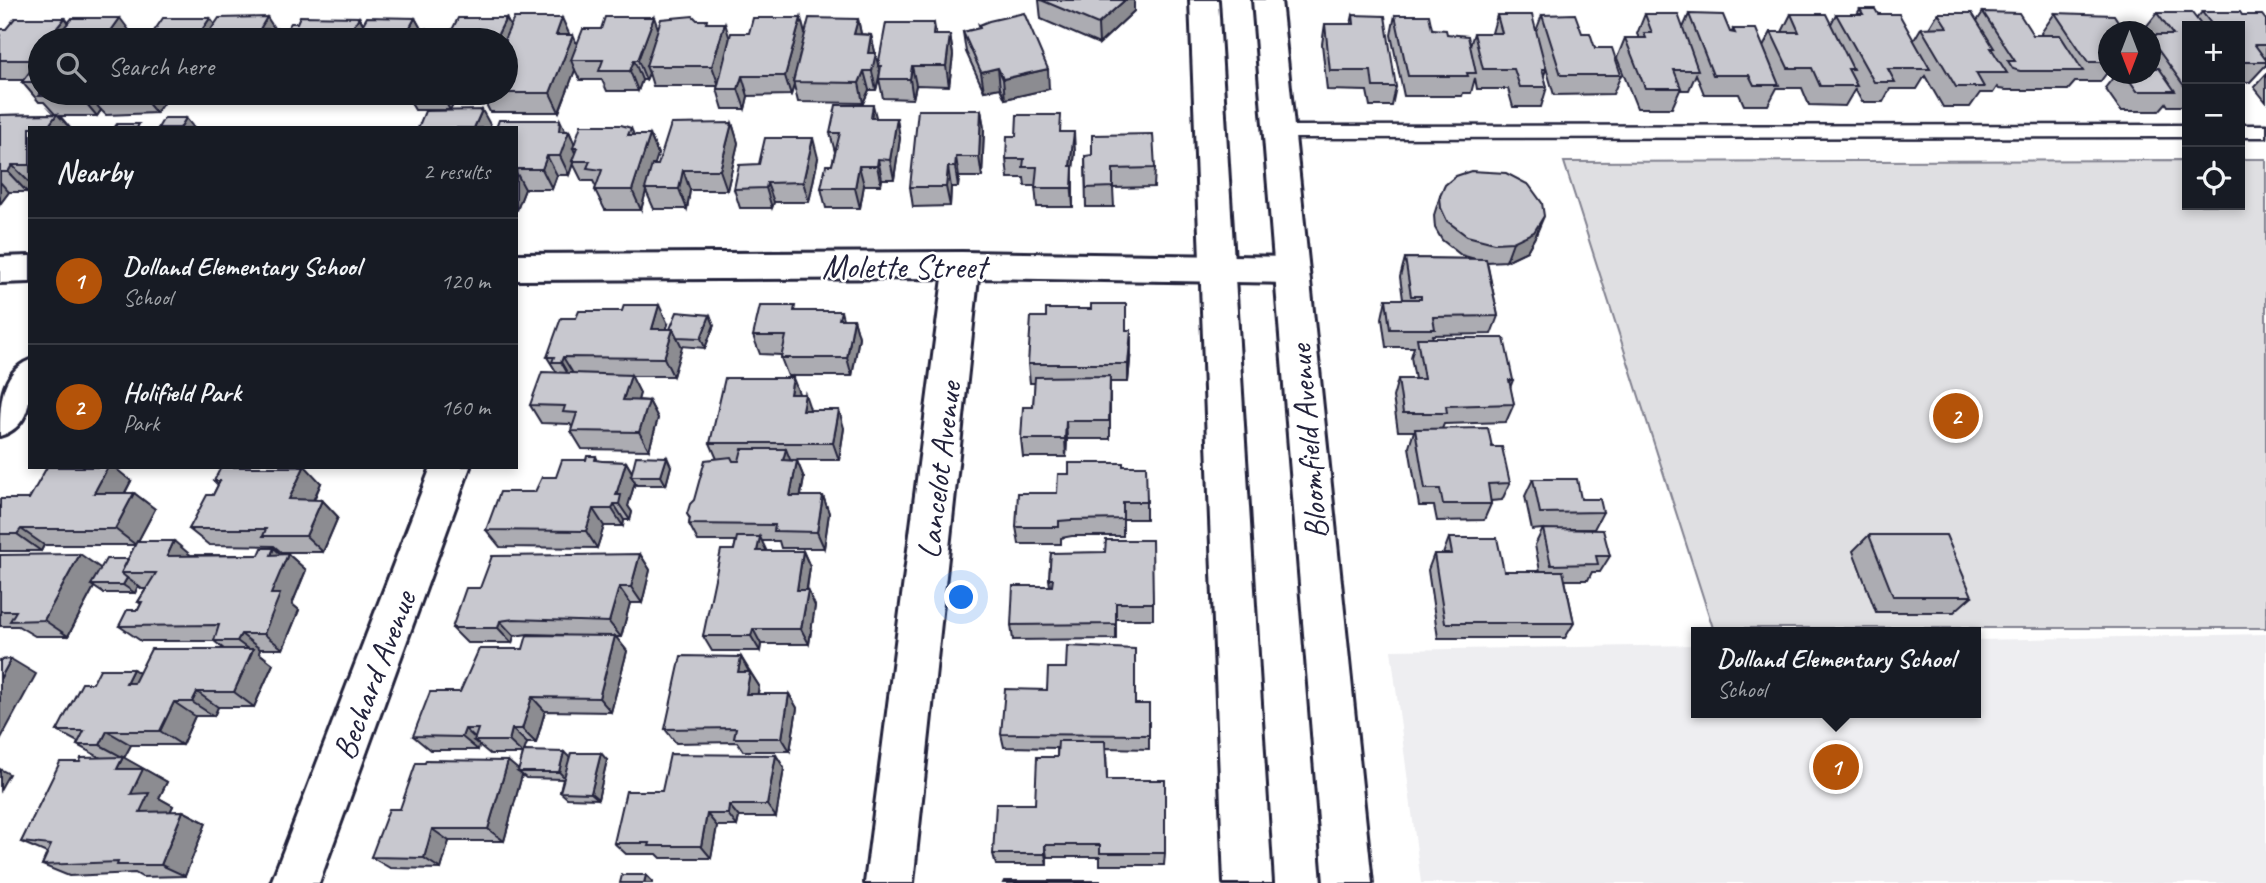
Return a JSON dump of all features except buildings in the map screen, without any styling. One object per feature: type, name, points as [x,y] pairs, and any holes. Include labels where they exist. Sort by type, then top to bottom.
[{"type":"main road","points":[[1204,0],[1215,269],[1248,883]]},
{"type":"main road","name":"Bloomfield Avenue","points":[[1267,0],[1348,883]]},
{"type":"main road","name":"Molette Street","points":[[520,277],[962,265],[1291,270]]},
{"type":"main road","name":"Lancelot Avenue","points":[[889,883],[962,265]]},
{"type":"main road","points":[[0,270],[28,269]]},
{"type":"main road","points":[[0,421],[28,378]]},
{"type":"main road","name":"Bechard Avenue","points":[[295,883],[451,469]]},
{"type":"lane","points":[[1279,132],[2182,131]]},
{"type":"lane","points":[[2245,131],[2266,131]]},
{"type":"shaded area","points":[[2245,159],[2266,159],[2266,628],[1713,627],[1564,162],[2182,160],[2182,210],[2245,210]]},
{"type":"shaded area","points":[[2266,634],[2266,883],[1421,883],[1391,650],[1691,645],[1691,718],[1981,718],[1981,640]]},
{"type":"place","name":"Holifield Park","points":[[1956,416]]},
{"type":"place","name":"Dolland Elementary School","points":[[1836,767]]}]
